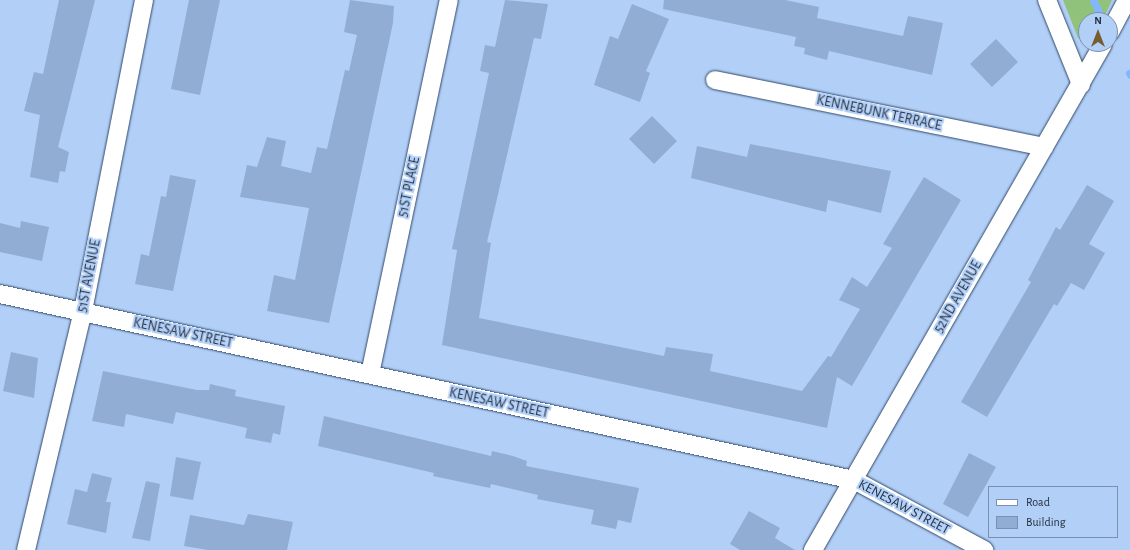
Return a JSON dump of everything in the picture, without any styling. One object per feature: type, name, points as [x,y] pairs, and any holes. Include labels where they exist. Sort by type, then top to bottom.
[{"type":"street","name":"51ST AVENUE","points":[[26,550],[82,311],[144,0]]},
{"type":"street","name":"51ST PLACE","points":[[370,374],[449,0]]},
{"type":"street","points":[[1047,0],[1081,84]]},
{"type":"street","points":[[1118,18],[1128,0]]},
{"type":"street","name":"52ND AVENUE","points":[[813,550],[1099,52]]},
{"type":"street","name":"KENNEBUNK TERRACE","points":[[715,80],[1044,147]]},
{"type":"street","name":"KENESAW STREET","points":[[0,294],[854,480],[984,550]]},
{"type":"green space","points":[[1063,0],[1112,0],[1107,12],[1078,12],[1078,38]]},
{"type":"building","points":[[59,0],[95,0],[58,147],[69,152],[65,172],[60,171],[58,183],[30,177],[40,115],[24,111],[34,72],[43,74]]},
{"type":"building","points":[[189,0],[220,0],[200,95],[171,89]]},
{"type":"building","points":[[350,0],[394,6],[393,23],[329,323],[267,311],[274,275],[295,280],[309,208],[240,197],[247,165],[257,167],[267,137],[286,141],[281,166],[311,173],[317,147],[327,149],[345,70],[349,71],[357,35],[344,32]]},
{"type":"building","points":[[505,0],[548,4],[541,39],[534,38],[487,242],[491,243],[479,318],[664,356],[666,347],[713,354],[710,371],[802,391],[828,356],[831,357],[860,309],[839,300],[852,277],[867,287],[892,248],[883,244],[924,177],[961,200],[852,386],[837,377],[827,428],[442,345],[457,250],[452,249],[489,73],[480,71],[485,45],[495,47]]},
{"type":"building","points":[[664,0],[785,0],[819,7],[817,18],[903,36],[908,16],[943,23],[932,75],[829,51],[827,60],[804,54],[805,48],[794,46],[796,37],[663,9]]},
{"type":"building","points":[[632,4],[669,19],[646,71],[650,73],[640,102],[594,85],[610,36],[618,39]]},
{"type":"building","points":[[996,39],[1018,62],[992,87],[970,64]]},
{"type":"building","points":[[652,116],[677,141],[654,164],[629,139]]},
{"type":"building","points":[[750,144],[891,171],[881,213],[828,200],[826,212],[691,178],[697,146],[747,157]]},
{"type":"building","points":[[170,175],[196,180],[173,291],[135,284],[141,254],[149,256],[161,196],[166,197]]},
{"type":"building","points":[[1087,185],[1114,201],[1089,244],[1105,253],[1084,290],[1071,283],[1057,306],[1054,304],[987,417],[961,402],[1031,282],[1028,280],[1056,227],[1060,230]]},
{"type":"building","points":[[21,221],[49,227],[42,261],[0,252],[0,223],[20,228]]},
{"type":"building","points":[[11,352],[38,358],[34,398],[3,391]]},
{"type":"building","points":[[103,371],[197,390],[209,390],[210,384],[236,390],[235,396],[285,406],[280,435],[273,433],[271,443],[245,438],[247,428],[176,412],[173,424],[126,414],[124,427],[92,421]]},
{"type":"building","points":[[324,416],[491,456],[492,451],[513,456],[527,461],[526,466],[639,488],[631,523],[618,520],[616,529],[591,524],[594,510],[537,499],[538,495],[491,484],[490,488],[433,476],[434,473],[318,446]]},
{"type":"building","points":[[969,453],[996,467],[968,517],[943,504]]},
{"type":"building","points":[[176,457],[201,462],[193,500],[170,496]]},
{"type":"building","points":[[92,473],[112,478],[106,502],[111,502],[106,533],[67,524],[75,489],[87,492]]},
{"type":"building","points":[[146,481],[160,484],[150,541],[132,538]]},
{"type":"building","points":[[749,511],[780,528],[775,538],[795,550],[740,550],[730,544]]},
{"type":"building","points":[[248,514],[293,522],[287,550],[208,550],[184,546],[190,515],[244,525]]},
{"type":"waterway","points":[[1093,0],[1099,12]]}]
